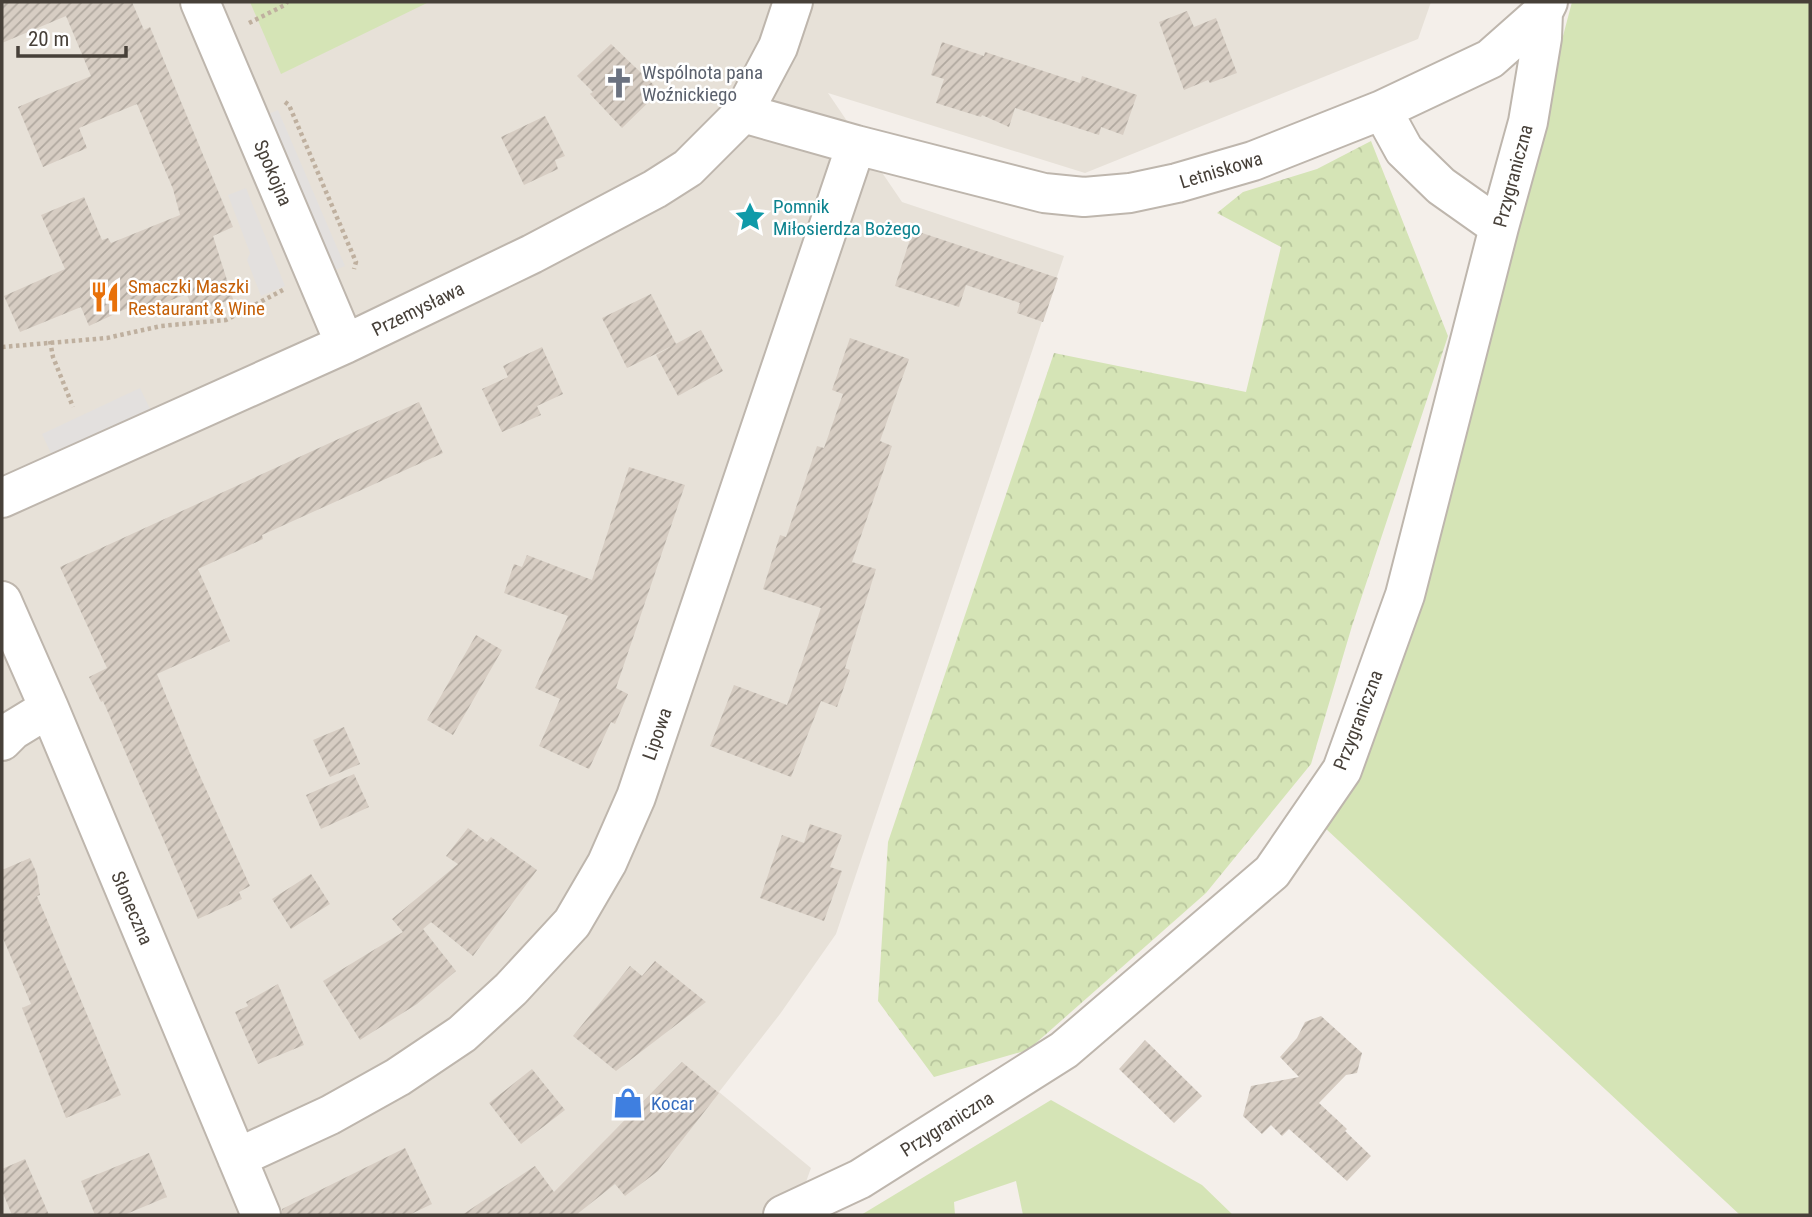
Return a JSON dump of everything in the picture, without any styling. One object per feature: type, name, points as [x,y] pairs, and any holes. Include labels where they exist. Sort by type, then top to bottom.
[{"type":"street","name":"Spokojna","points":[[200,2],[345,344]]},
{"type":"street","name":"Przemysława","points":[[2,498],[345,344],[638,200],[688,167],[743,113],[778,47],[793,2]]},
{"type":"street","name":"Letniskowa","points":[[743,113],[1044,193],[1084,197],[1130,193],[1177,183],[1253,161],[1382,110],[1490,59],[1545,7]]},
{"type":"street","name":"Przygraniczna","points":[[783,1215],[860,1179],[1064,1050],[1272,872],[1342,769],[1405,595],[1528,122],[1545,7]]},
{"type":"street","points":[[1382,110],[1404,150],[1441,186],[1499,227]]},
{"type":"street","name":"Lipowa","points":[[237,1158],[330,1115],[398,1077],[461,1034],[511,989],[572,923],[607,863],[636,797],[856,145]]},
{"type":"street","name":"Słoneczna","points":[[2,601],[261,1215]]},
{"type":"street","points":[[2,741],[13,730],[49,708]]},
{"type":"path","points":[[241,26],[287,2]]},
{"type":"path","points":[[2,347],[107,338],[161,326],[226,320],[294,285]]},
{"type":"path","points":[[50,341],[53,358],[74,407]]},
{"type":"shaded area","points":[[2,2],[1431,2],[1418,39],[1085,173],[828,93],[902,202],[1064,256],[836,934],[780,1014],[719,1092],[811,1168],[794,1215],[2,1215]]},
{"type":"shaded area","points":[[278,110],[345,266],[332,271],[266,115]]},
{"type":"shaded area","points":[[246,188],[285,286],[261,296],[247,260],[250,253],[228,195]]},
{"type":"shaded area","points":[[140,388],[152,413],[53,458],[42,434]]},
{"type":"green space","points":[[250,2],[429,2],[281,74]]},
{"type":"green space","points":[[1572,2],[1810,2],[1810,1215],[1740,1215],[1324,827],[1420,577]]},
{"type":"green space","points":[[1371,141],[1448,336],[1352,626],[1311,764],[1206,893],[1028,1050],[934,1077],[878,1001],[888,842],[1054,353],[1246,392],[1281,247],[1217,213],[1243,192],[1317,169]]},
{"type":"green space","points":[[1051,1100],[1202,1185],[1233,1215],[1023,1215],[1016,1181],[954,1202],[955,1215],[861,1215]]},
{"type":"building","points":[[2,2],[132,2],[144,30],[150,27],[233,227],[213,236],[233,299],[193,312],[187,294],[138,313],[134,305],[89,326],[81,307],[20,332],[4,296],[65,269],[41,215],[84,197],[102,240],[108,238],[111,243],[180,215],[173,189],[137,104],[79,128],[87,148],[43,167],[18,107],[91,76],[66,16],[2,43]]},
{"type":"building","points":[[1187,11],[1194,27],[1216,18],[1237,73],[1210,83],[1208,80],[1184,90],[1159,22]]},
{"type":"building","points":[[942,42],[984,56],[985,52],[1080,83],[1082,76],[1137,95],[1123,135],[1101,127],[1099,135],[1015,108],[1009,127],[982,115],[981,117],[936,103],[944,79],[931,75]]},
{"type":"building","name":"Wspólnota pana Woźnickiego","points":[[611,44],[660,91],[622,128],[577,76]]},
{"type":"building","points":[[545,116],[565,156],[555,160],[558,169],[524,185],[501,137]]},
{"type":"building","points":[[913,230],[1058,278],[1043,322],[1017,313],[1020,303],[966,285],[959,307],[895,286]]},
{"type":"building","points":[[651,294],[676,344],[627,368],[602,318]]},
{"type":"building","points":[[701,330],[723,371],[678,396],[656,355]]},
{"type":"building","points":[[850,338],[909,359],[880,441],[892,446],[852,562],[876,569],[845,668],[850,670],[837,707],[821,701],[791,777],[710,746],[734,685],[787,705],[821,608],[763,589],[780,535],[786,537],[817,446],[824,448],[843,394],[832,390]]},
{"type":"building","points":[[542,347],[563,394],[537,406],[541,415],[502,432],[482,389],[508,377],[503,366]]},
{"type":"building","points":[[419,402],[443,453],[262,535],[263,539],[198,569],[230,641],[157,674],[250,886],[239,892],[242,899],[198,919],[103,701],[101,702],[89,677],[107,668],[60,567]]},
{"type":"building","points":[[629,467],[685,485],[616,688],[628,694],[615,724],[611,722],[589,769],[539,746],[560,699],[535,688],[568,616],[504,593],[514,564],[522,567],[527,555],[592,580]]},
{"type":"building","points":[[476,635],[502,650],[453,735],[427,720]]},
{"type":"building","points":[[344,727],[360,764],[330,777],[313,740]]},
{"type":"building","points":[[354,774],[369,807],[321,829],[306,795]]},
{"type":"building","points":[[810,824],[842,835],[830,867],[842,871],[824,921],[760,898],[782,835],[804,843]]},
{"type":"building","points":[[468,828],[487,842],[491,837],[537,870],[473,956],[431,922],[423,929],[456,971],[417,1004],[360,1040],[323,981],[403,932],[392,919],[458,864],[446,856]]},
{"type":"building","points":[[30,858],[37,874],[40,895],[37,896],[121,1095],[66,1118],[22,1008],[31,1004],[2,936],[2,870]]},
{"type":"building","points":[[311,874],[330,904],[291,929],[272,899]]},
{"type":"building","points":[[655,961],[706,1002],[616,1071],[573,1036],[630,966],[642,976]]},
{"type":"building","points":[[278,984],[304,1045],[258,1064],[235,1012],[248,1006],[246,1002]]},
{"type":"building","points":[[1321,1016],[1362,1053],[1357,1073],[1346,1075],[1319,1103],[1371,1156],[1347,1181],[1289,1129],[1282,1136],[1271,1125],[1262,1134],[1243,1116],[1251,1086],[1299,1077],[1280,1057],[1297,1038],[1305,1022]]},
{"type":"building","points":[[1145,1040],[1202,1096],[1174,1123],[1119,1069]]},
{"type":"building","points":[[682,1062],[719,1093],[658,1171],[625,1196],[615,1184],[576,1215],[462,1215],[535,1166],[554,1192]]},
{"type":"building","points":[[532,1069],[565,1110],[521,1144],[489,1103]]},
{"type":"building","points":[[405,1148],[432,1204],[409,1215],[282,1215],[282,1209]]},
{"type":"building","points":[[149,1153],[167,1197],[124,1215],[95,1215],[81,1181]]},
{"type":"building","points":[[25,1159],[49,1215],[12,1215],[2,1191],[2,1169]]},
{"type":"place","name":"Wspólnota pana Woźnickiego","points":[[619,83]]},
{"type":"place","name":"Pomnik Miłosierdza Bożego","points":[[750,217]]},
{"type":"place","name":"Smaczki Maszki Restaurant & Wine","points":[[105,297]]},
{"type":"place","name":"Kocar","points":[[628,1103]]}]
